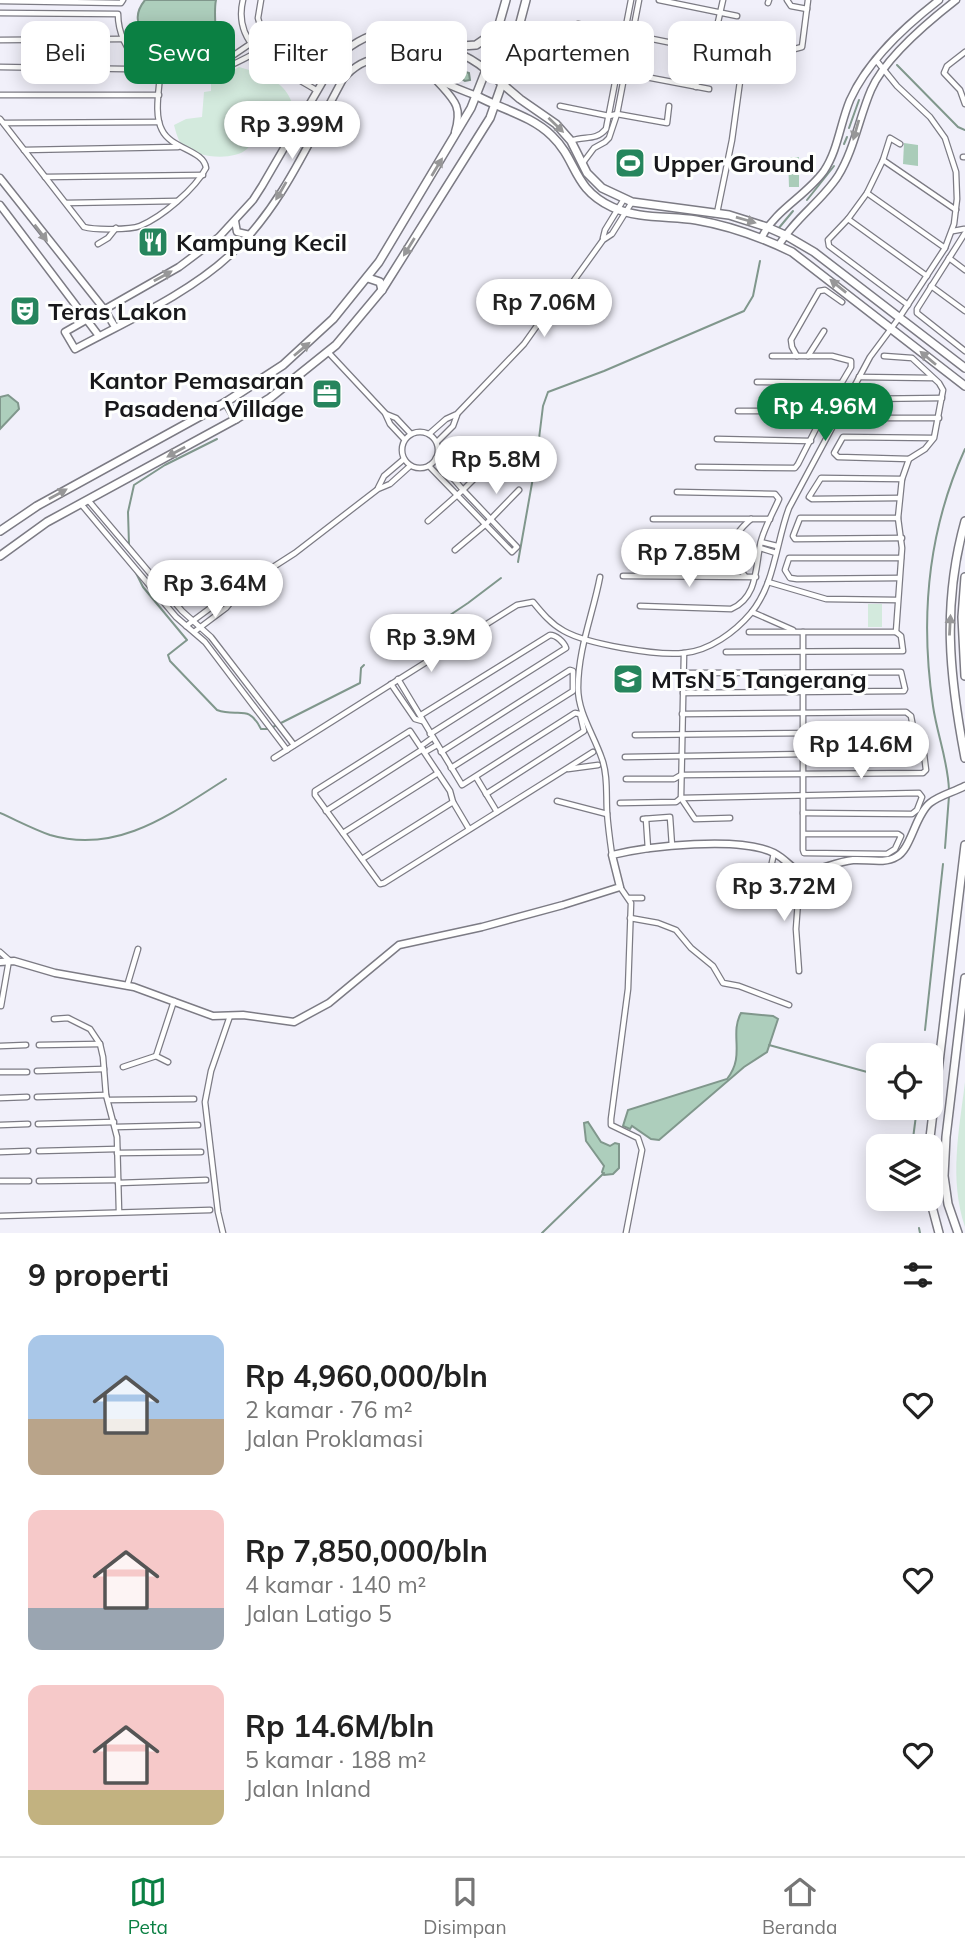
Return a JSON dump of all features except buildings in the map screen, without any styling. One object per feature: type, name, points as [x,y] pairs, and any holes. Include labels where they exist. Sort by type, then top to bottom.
[{"type":"main road","points":[[500,21],[506,0]]},
{"type":"main road","points":[[520,21],[526,0]]},
{"type":"main road","points":[[0,531],[37,506],[226,402],[283,365],[310,342],[368,278],[379,262],[451,144],[481,84]]},
{"type":"main road","points":[[0,556],[47,522],[270,398],[328,352],[382,290],[490,118],[503,84]]},
{"type":"main road","points":[[504,84],[520,99],[556,124],[571,141],[594,181],[602,188],[628,201],[717,213],[785,235],[814,252],[965,368]]},
{"type":"main road","points":[[477,96],[541,126],[562,147],[581,183],[597,198],[623,211],[724,225],[761,237],[808,262],[965,386]]},
{"type":"main road","points":[[562,147],[571,141]]},
{"type":"main road","points":[[379,262],[383,269],[394,271]]},
{"type":"main road","points":[[368,278],[380,282],[382,290]]},
{"type":"main road","points":[[226,402],[236,419]]},
{"type":"main road","points":[[965,521],[952,590],[949,638],[965,758]]},
{"type":"main road","points":[[965,577],[962,617],[965,676]]},
{"type":"main road","points":[[930,1134],[965,845]]},
{"type":"main road","points":[[958,1233],[948,1204],[944,1176],[946,1137],[965,978]]},
{"type":"main road","points":[[946,1009],[961,1011]]},
{"type":"main road","points":[[933,1211],[939,1233]]},
{"type":"street","points":[[243,0],[242,27],[249,42]]},
{"type":"street","points":[[259,21],[261,0]]},
{"type":"street","points":[[627,21],[631,0]]},
{"type":"street","points":[[635,21],[639,0]]},
{"type":"street","points":[[659,0],[737,16]]},
{"type":"street","points":[[718,21],[723,0]]},
{"type":"street","points":[[787,0],[790,6],[807,9]]},
{"type":"street","points":[[717,213],[732,140],[744,52],[787,51],[802,47],[808,0]]},
{"type":"street","points":[[761,237],[767,227],[817,180],[832,157],[852,97],[875,59],[939,0]]},
{"type":"street","points":[[779,245],[807,210],[828,191],[844,166],[872,88],[885,69],[927,23],[956,0]]},
{"type":"street","points":[[0,2],[122,1]]},
{"type":"street","points":[[0,13],[118,14],[124,43]]},
{"type":"street","points":[[366,37],[337,57],[262,186],[235,221],[199,254],[65,332],[75,349],[208,273],[230,255],[250,235],[280,194],[343,79],[351,69],[366,61]]},
{"type":"street","points":[[0,40],[122,39]]},
{"type":"street","points":[[965,52],[944,71],[945,76],[962,88],[965,104]]},
{"type":"street","points":[[274,758],[517,604],[526,601],[533,602],[548,620],[564,631],[584,639],[639,650],[684,653],[708,646],[731,632],[752,611],[768,582],[789,508],[870,357],[900,318],[953,232],[956,172],[945,138],[930,117],[897,86],[875,59]]},
{"type":"street","points":[[0,67],[124,69]]},
{"type":"street","points":[[654,79],[709,89]]},
{"type":"street","points":[[2,121],[65,204],[87,228],[139,227],[192,189],[206,168],[204,160],[179,148],[166,137],[159,122],[160,84]]},
{"type":"street","points":[[307,84],[316,90]]},
{"type":"street","points":[[440,84],[457,105],[458,120],[451,144]]},
{"type":"street","points":[[448,84],[477,96]]},
{"type":"street","points":[[571,141],[577,138],[590,139],[602,134],[606,129],[615,84]]},
{"type":"street","points":[[582,164],[594,148],[609,138],[623,84]]},
{"type":"street","points":[[0,95],[159,96]]},
{"type":"street","points":[[852,97],[861,98],[866,104]]},
{"type":"street","points":[[560,106],[609,116],[617,114],[667,123],[669,106]]},
{"type":"street","points":[[2,121],[159,122]]},
{"type":"street","points":[[900,144],[890,138],[867,193],[828,240],[829,246],[908,305]]},
{"type":"street","points":[[590,139],[594,148]]},
{"type":"street","points":[[24,150],[179,148]]},
{"type":"street","points":[[883,160],[956,210]]},
{"type":"street","points":[[44,177],[203,175]]},
{"type":"street","points":[[0,178],[104,309],[115,327]]},
{"type":"street","points":[[867,193],[944,248]]},
{"type":"street","points":[[798,199],[797,205],[807,210]]},
{"type":"street","points":[[65,204],[178,201]]},
{"type":"street","points":[[429,434],[446,419],[457,414],[524,344],[603,240],[611,234],[628,201]]},
{"type":"street","points":[[0,205],[99,336]]},
{"type":"street","points":[[848,219],[927,276]]},
{"type":"street","points":[[235,221],[237,232],[250,235]]},
{"type":"street","points":[[954,224],[965,230]]},
{"type":"street","points":[[98,244],[108,238],[116,228]]},
{"type":"street","points":[[953,232],[965,230]]},
{"type":"street","points":[[965,230],[917,309],[917,313],[965,351]]},
{"type":"street","points":[[949,258],[965,270]]},
{"type":"street","points":[[932,286],[965,311]]},
{"type":"street","points":[[797,356],[791,340],[819,291],[822,289],[842,302]]},
{"type":"street","points":[[808,356],[824,331]]},
{"type":"street","points":[[328,352],[386,413],[396,418],[411,434]]},
{"type":"street","points":[[698,467],[795,468],[811,441],[822,413],[851,367],[851,361],[832,356],[772,356]]},
{"type":"street","points":[[884,356],[912,358],[942,386],[934,438],[925,449],[909,459],[838,457],[834,453],[840,440],[846,437],[934,438]]},
{"type":"street","points":[[859,377],[933,378]]},
{"type":"street","points":[[757,382],[840,383]]},
{"type":"street","points":[[939,418],[859,418],[854,417],[854,412],[860,400],[866,399],[942,398]]},
{"type":"street","points":[[738,411],[822,413],[838,416]]},
{"type":"street","points":[[386,413],[390,424],[404,439]]},
{"type":"street","points":[[822,413],[835,422]]},
{"type":"street","points":[[436,442],[453,426],[457,414]]},
{"type":"street","points":[[436,458],[429,466],[410,466],[401,449],[404,439],[422,431],[429,434],[436,442],[436,458],[512,552],[517,547],[488,522]]},
{"type":"street","points":[[717,439],[811,441]]},
{"type":"street","points":[[378,489],[384,476],[404,459]]},
{"type":"street","points":[[896,632],[902,538],[898,518],[899,498],[909,459]]},
{"type":"street","points":[[428,520],[461,492],[491,461]]},
{"type":"street","points":[[194,632],[280,561],[295,553],[378,489],[390,484],[410,466]]},
{"type":"street","points":[[429,466],[461,492]]},
{"type":"street","points":[[899,498],[812,499],[809,495],[821,478],[902,479]]},
{"type":"street","points":[[455,550],[488,522],[519,490]]},
{"type":"street","points":[[640,606],[731,609],[743,603],[756,577],[761,542],[779,499],[775,494],[677,492]]},
{"type":"street","points":[[84,502],[182,611],[211,636],[294,745]]},
{"type":"street","points":[[84,502],[176,617],[205,642],[287,750]]},
{"type":"street","points":[[898,518],[802,518],[797,521],[793,536],[902,538]]},
{"type":"street","points":[[653,519],[769,519]]},
{"type":"street","points":[[745,577],[737,566],[732,548],[734,538],[751,519]]},
{"type":"street","points":[[761,542],[777,545]]},
{"type":"street","points":[[629,547],[732,548]]},
{"type":"street","points":[[760,548],[776,553]]},
{"type":"street","points":[[899,579],[797,579],[786,575],[787,560],[901,558]]},
{"type":"street","points":[[623,576],[756,577]]},
{"type":"street","points":[[600,577],[584,639],[578,691],[590,734],[602,759],[612,855],[620,887],[629,898],[626,1012],[611,1119],[611,1125],[633,1134],[641,1143],[642,1150],[626,1233]]},
{"type":"street","points":[[768,582],[826,600],[897,600]]},
{"type":"street","points":[[186,626],[221,600],[236,596]]},
{"type":"street","points":[[752,611],[797,632]]},
{"type":"street","points":[[726,652],[902,652],[904,649],[900,634],[896,632],[749,632]]},
{"type":"street","points":[[803,632],[803,834],[804,853],[887,854],[892,852],[901,838],[898,834],[803,834]]},
{"type":"street","points":[[391,684],[415,719],[422,718],[550,635],[566,648],[431,736],[423,749]]},
{"type":"street","points":[[684,653],[681,798],[695,819],[730,818]]},
{"type":"street","points":[[441,752],[570,670],[574,672],[573,691],[451,768]]},
{"type":"street","points":[[683,673],[901,672],[904,691],[683,693]]},
{"type":"street","points":[[398,679],[462,785],[575,713],[580,714],[584,731],[486,794]]},
{"type":"street","points":[[635,735],[911,732],[913,727],[911,716],[906,712],[682,714]]},
{"type":"street","points":[[469,829],[453,802],[450,790],[412,732],[406,732],[315,793],[380,884],[497,812],[564,769],[593,752]]},
{"type":"street","points":[[326,811],[423,749],[437,745]]},
{"type":"street","points":[[625,757],[920,752],[924,757],[926,770],[681,775],[674,779],[625,779]]},
{"type":"street","points":[[564,769],[598,765]]},
{"type":"street","points":[[342,833],[438,773]]},
{"type":"street","points":[[476,777],[497,812]]},
{"type":"street","points":[[612,855],[672,846],[749,846],[774,853],[800,873],[824,870],[852,860],[897,857],[903,851],[926,808],[965,786]]},
{"type":"street","points":[[620,803],[803,794],[922,794],[917,810],[912,814],[803,813]]},
{"type":"street","points":[[557,801],[607,814]]},
{"type":"street","points":[[362,859],[453,802]]},
{"type":"street","points":[[648,849],[645,819],[670,817],[672,846]]},
{"type":"street","points":[[767,886],[774,853]]},
{"type":"street","points":[[799,971],[796,929],[800,873]]},
{"type":"street","points":[[0,952],[9,960],[55,973],[127,986],[174,1000],[213,1016],[243,1015],[294,1022],[329,1003],[398,945],[482,927],[620,887]]},
{"type":"street","points":[[629,898],[642,898]]},
{"type":"street","points":[[630,918],[659,923],[676,930],[691,948],[713,966],[723,983],[789,1005]]},
{"type":"street","points":[[127,986],[138,949]]},
{"type":"street","points":[[0,962],[9,960]]},
{"type":"street","points":[[1,1006],[9,960]]},
{"type":"street","points":[[156,1056],[174,1000]]},
{"type":"street","points":[[223,1233],[205,1102],[211,1071],[230,1016]]},
{"type":"street","points":[[54,1019],[68,1018],[79,1023],[90,1029],[100,1044],[107,1098],[115,1125],[119,1212]]},
{"type":"street","points":[[39,1045],[100,1044]]},
{"type":"street","points":[[0,1046],[26,1045]]},
{"type":"street","points":[[123,1067],[156,1056],[169,1062]]},
{"type":"street","points":[[37,1071],[104,1069]]},
{"type":"street","points":[[0,1072],[27,1072]]},
{"type":"street","points":[[0,1098],[27,1097]]},
{"type":"street","points":[[37,1097],[194,1099]]},
{"type":"street","points":[[0,1125],[28,1124]]},
{"type":"street","points":[[38,1124],[198,1125]]},
{"type":"street","points":[[0,1152],[28,1151]]},
{"type":"street","points":[[38,1151],[201,1152]]},
{"type":"street","points":[[39,1181],[206,1180]]},
{"type":"street","points":[[0,1181],[29,1181]]},
{"type":"street","points":[[0,1216],[210,1210]]},
{"type":"shaded area","points":[[145,0],[216,0],[215,21],[138,21],[140,8]]},
{"type":"shaded area","points":[[239,67],[249,71],[249,84],[279,84],[290,97],[293,106],[283,119],[278,116],[260,117],[252,142],[241,153],[215,156],[189,150],[178,139],[174,125],[186,119],[202,117],[204,92],[211,91],[211,84],[235,84],[235,69]]},
{"type":"shaded area","points":[[904,143],[918,145],[918,166],[903,164]]},
{"type":"shaded area","points":[[788,157],[799,157],[799,187],[789,187]]},
{"type":"shaded area","points":[[8,395],[18,403],[19,409],[0,429],[0,397]]},
{"type":"shaded area","points":[[868,604],[882,604],[882,627],[868,627]]},
{"type":"shaded area","points":[[741,1013],[773,1016],[778,1019],[767,1052],[744,1067],[659,1140],[651,1139],[632,1126],[630,1129],[623,1126],[628,1110],[727,1079],[736,1062],[736,1029]]},
{"type":"shaded area","points":[[965,1082],[965,1227],[956,1173]]},
{"type":"shaded area","points":[[588,1122],[601,1142],[610,1146],[619,1144],[619,1168],[613,1174],[604,1175],[604,1166],[586,1141],[584,1123]]},
{"type":"waterway","points":[[897,65],[958,127],[965,130]]},
{"type":"waterway","points":[[849,128],[859,100]]},
{"type":"waterway","points":[[844,144],[847,137]]},
{"type":"waterway","points":[[807,200],[834,166]]},
{"type":"waterway","points":[[778,229],[793,211]]},
{"type":"waterway","points":[[518,562],[543,406],[548,392],[744,311],[753,296],[760,261]]},
{"type":"waterway","points":[[129,545],[128,512],[134,485],[165,465],[217,439]]},
{"type":"waterway","points":[[949,790],[929,673],[928,607],[935,543],[952,480],[965,449]]},
{"type":"waterway","points":[[135,571],[143,587],[187,640],[168,655],[170,661],[217,710],[247,714],[252,716],[261,729],[268,729]]},
{"type":"waterway","points":[[395,652],[501,578]]},
{"type":"waterway","points":[[273,727],[360,683],[361,668],[364,665]]},
{"type":"waterway","points":[[0,813],[50,835],[75,840],[99,839],[121,835],[165,817],[226,779]]},
{"type":"waterway","points":[[945,848],[949,796]]},
{"type":"waterway","points":[[925,1030],[943,864]]},
{"type":"waterway","points":[[769,1045],[866,1072]]},
{"type":"waterway","points":[[914,1134],[915,1120]]},
{"type":"waterway","points":[[542,1233],[604,1173]]},
{"type":"waterway","points":[[919,1228],[920,1233]]},
{"type":"place","name":"Upper Ground","points":[[630,163]]},
{"type":"place","name":"Kampung Kecil","points":[[153,242]]},
{"type":"place","name":"Teras Lakon","points":[[25,311]]},
{"type":"place","name":"Kantor Pemasaran Pasadena Village","points":[[327,394]]},
{"type":"place","name":"MTsN 5 Tangerang","points":[[628,679]]}]
